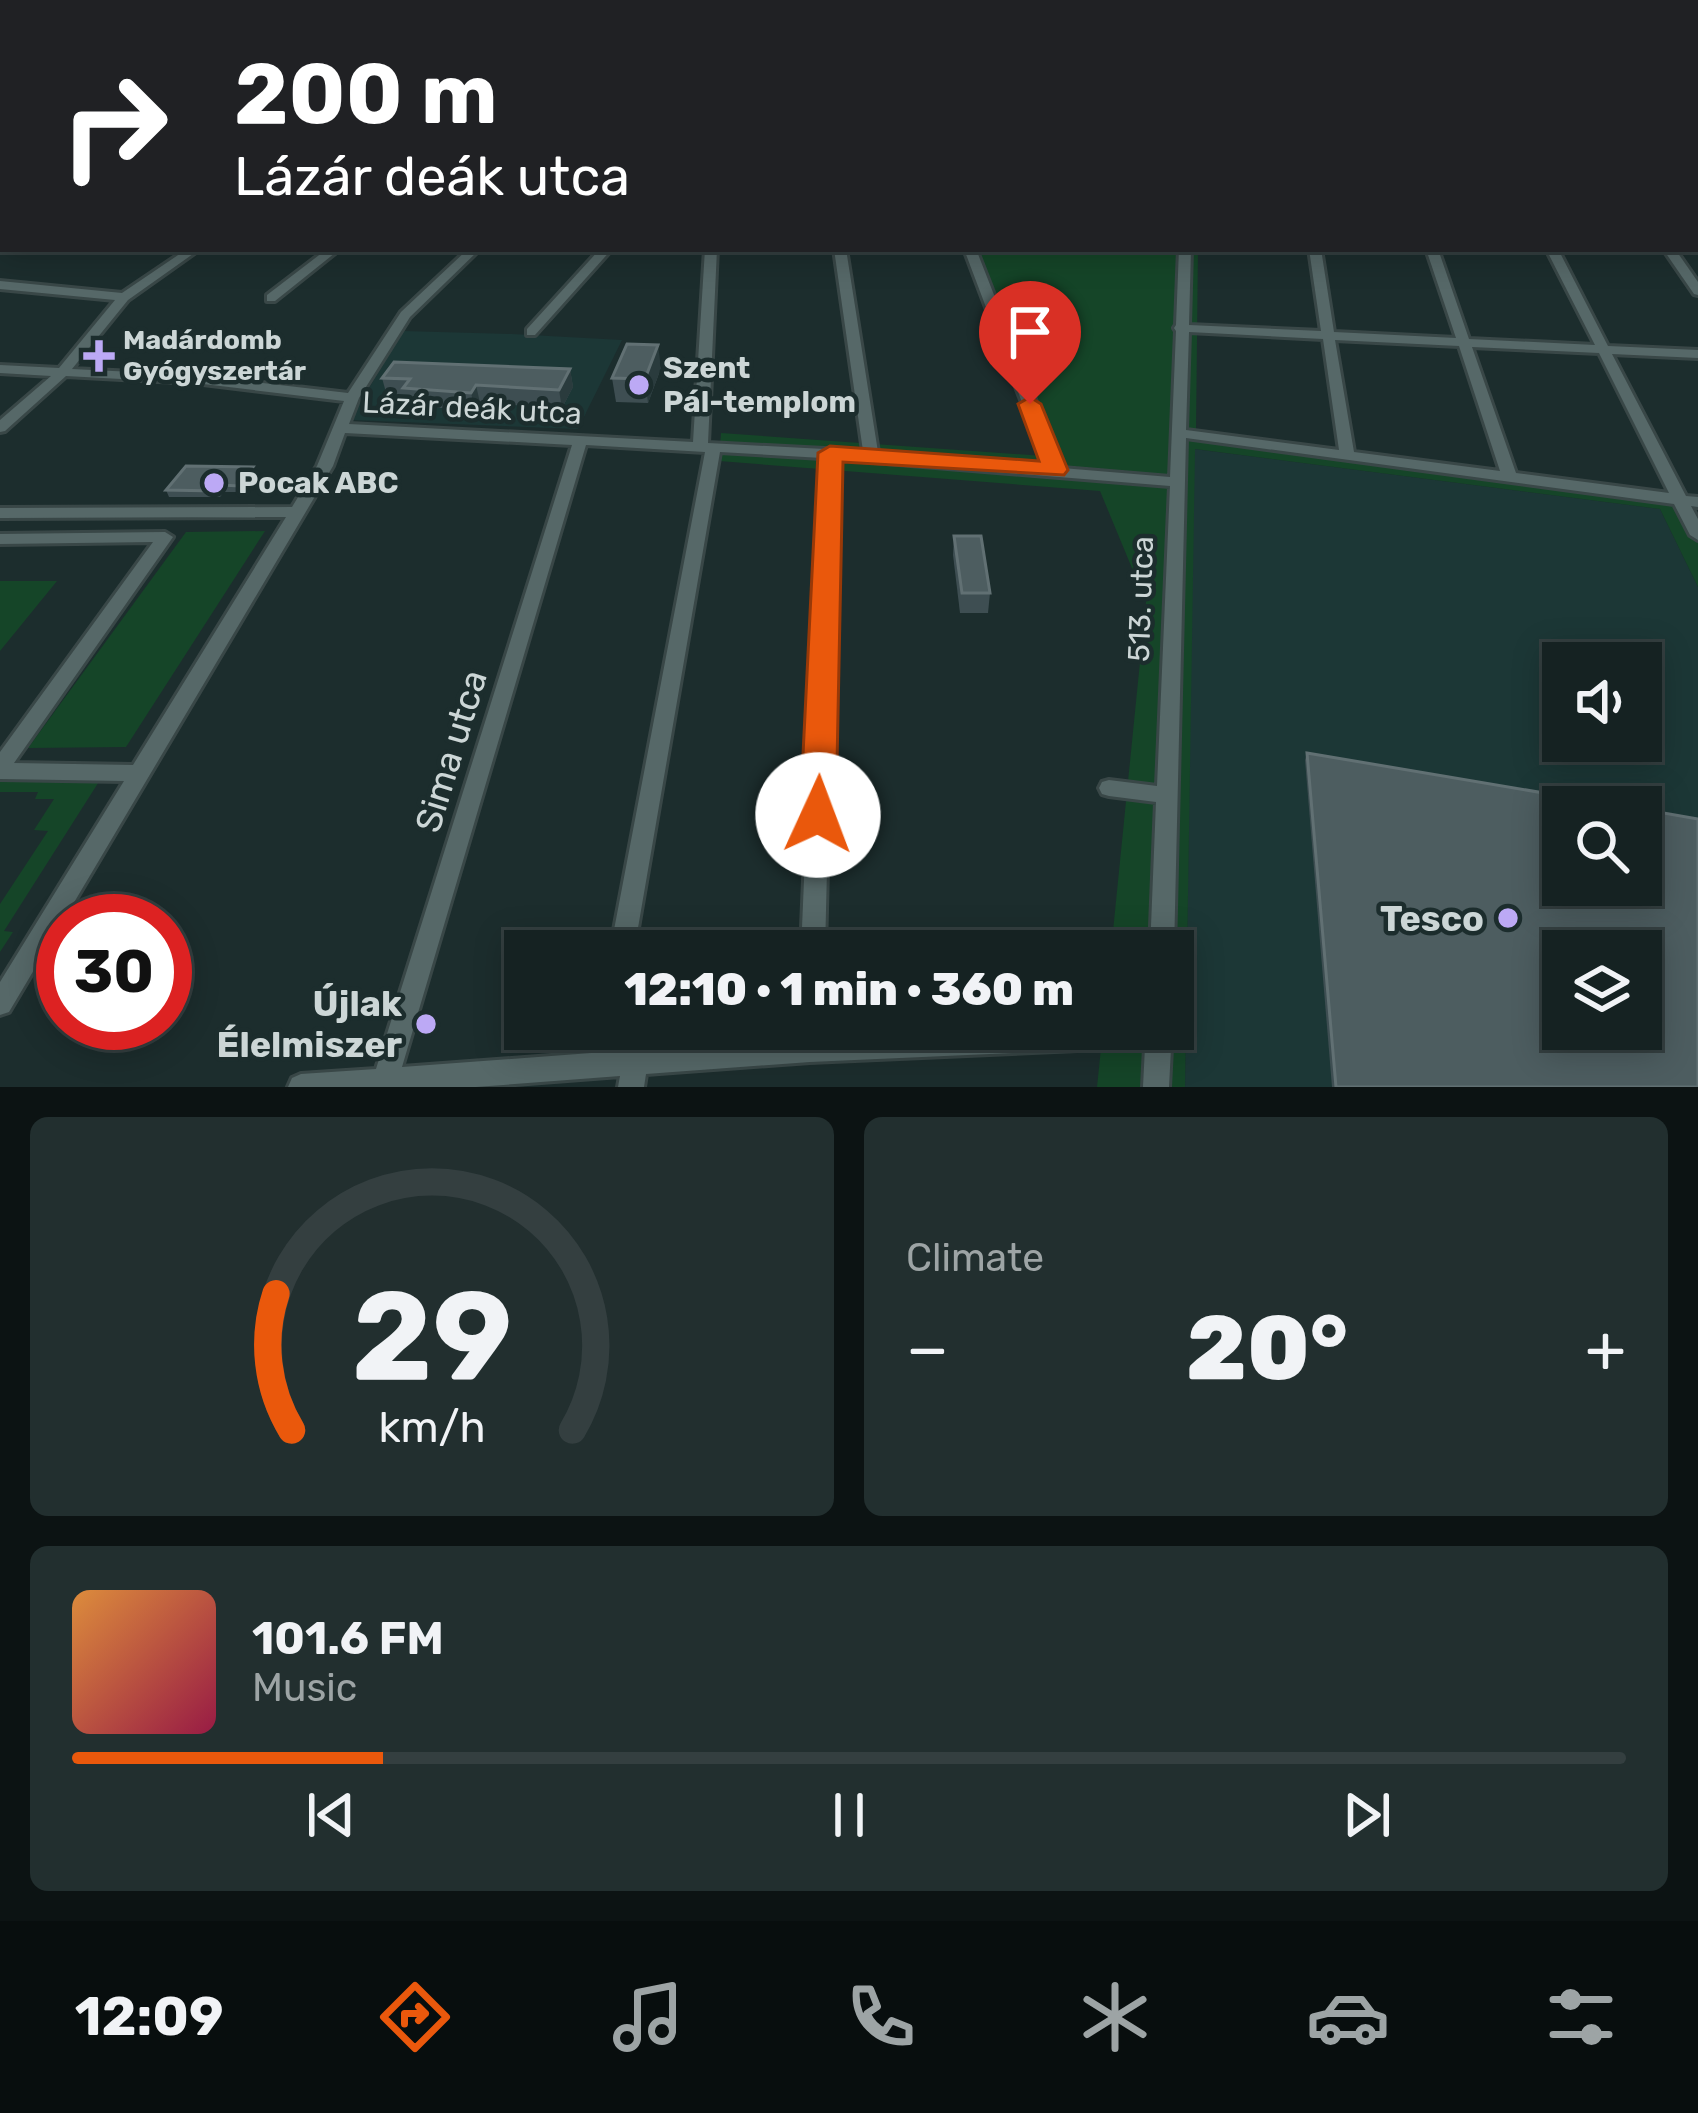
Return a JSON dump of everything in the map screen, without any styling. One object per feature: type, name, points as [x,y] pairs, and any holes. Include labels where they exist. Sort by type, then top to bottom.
[{"type":"street","points":[[0,428],[60,375],[124,297],[190,252]]},
{"type":"street","points":[[271,298],[330,252]]},
{"type":"street","points":[[0,1004],[326,466],[352,398],[405,315],[471,252]]},
{"type":"street","points":[[531,332],[603,252]]},
{"type":"street","points":[[626,930],[706,447],[711,252]]},
{"type":"street","points":[[839,252],[871,456]]},
{"type":"street","points":[[971,252],[1055,470]]},
{"type":"street","name":"513. utca","points":[[1163,930],[1185,252]]},
{"type":"street","points":[[1316,252],[1347,456]]},
{"type":"street","points":[[1433,252],[1510,477]]},
{"type":"street","points":[[1553,252],[1602,350],[1689,501],[1698,535]]},
{"type":"street","points":[[1671,252],[1698,291]]},
{"type":"street","points":[[0,285],[124,297]]},
{"type":"street","points":[[1180,328],[1698,354]]},
{"type":"street","points":[[0,369],[196,379],[352,398]]},
{"type":"street","name":"Lázár deák utca","points":[[338,428],[830,453],[1177,482]]},
{"type":"street","points":[[1179,433],[1689,501]]},
{"type":"street","name":"Sima utca","points":[[386,1081],[580,441]]},
{"type":"street","points":[[814,930],[830,453]]},
{"type":"street","points":[[0,513],[297,512]]},
{"type":"street","points":[[0,539],[165,537],[0,770]]},
{"type":"street","points":[[0,770],[142,773]]},
{"type":"street","points":[[1109,788],[1167,795]]},
{"type":"street","points":[[602,1065],[604,1050]]},
{"type":"street","points":[[302,1087],[602,1065],[633,1075],[759,1050]]},
{"type":"street","points":[[1156,1087],[1158,1050]]},
{"type":"shaded area","points":[[403,331],[622,340],[578,429],[350,420]]},
{"type":"shaded area","points":[[1194,449],[1660,509],[1698,587],[1698,1087],[1185,1087],[1186,1050],[1194,1050],[1194,930],[1187,930]]},
{"type":"green space","points":[[978,252],[1198,252],[1196,431],[1686,493],[1698,515],[1698,587],[1660,509],[1195,449],[1187,930],[1113,930],[1146,602],[1100,491],[719,461],[721,433],[1058,457]]},
{"type":"green space","points":[[265,531],[126,747],[28,748],[186,532]]},
{"type":"green space","points":[[0,581],[57,581],[0,651]]},
{"type":"green space","points":[[100,780],[4,931],[13,932],[0,952],[0,904],[48,831],[34,830],[54,799],[35,799],[38,792],[0,792],[0,781]]},
{"type":"green space","points":[[1101,1050],[1186,1050],[1185,1087],[1097,1087]]},
{"type":"building","points":[[627,344],[658,345],[645,379],[612,378]]},
{"type":"building","points":[[394,362],[570,369],[559,390],[476,385],[471,393],[403,388],[410,379],[382,378]]},
{"type":"building","name":"Pocak ABC","points":[[186,466],[253,467],[239,486],[222,485],[217,491],[166,490]]},
{"type":"building","points":[[954,536],[981,536],[990,593],[962,593]]},
{"type":"building","name":"Tesco","points":[[1307,753],[1542,793],[1542,906],[1662,906],[1662,813],[1698,819],[1698,1087],[1336,1087]]},
{"type":"place","name":"Madárdomb Gyógyszertár","points":[[99,356]]},
{"type":"place","name":"Szent Pál-templom","points":[[639,385]]},
{"type":"place","name":"Pocak ABC","points":[[214,483]]},
{"type":"place","name":"Tesco","points":[[1508,918]]},
{"type":"place","name":"Újlak Élelmiszer","points":[[426,1024]]},
{"type":"route","points":[[818,815],[830,453],[1055,470],[1030,404]]}]
